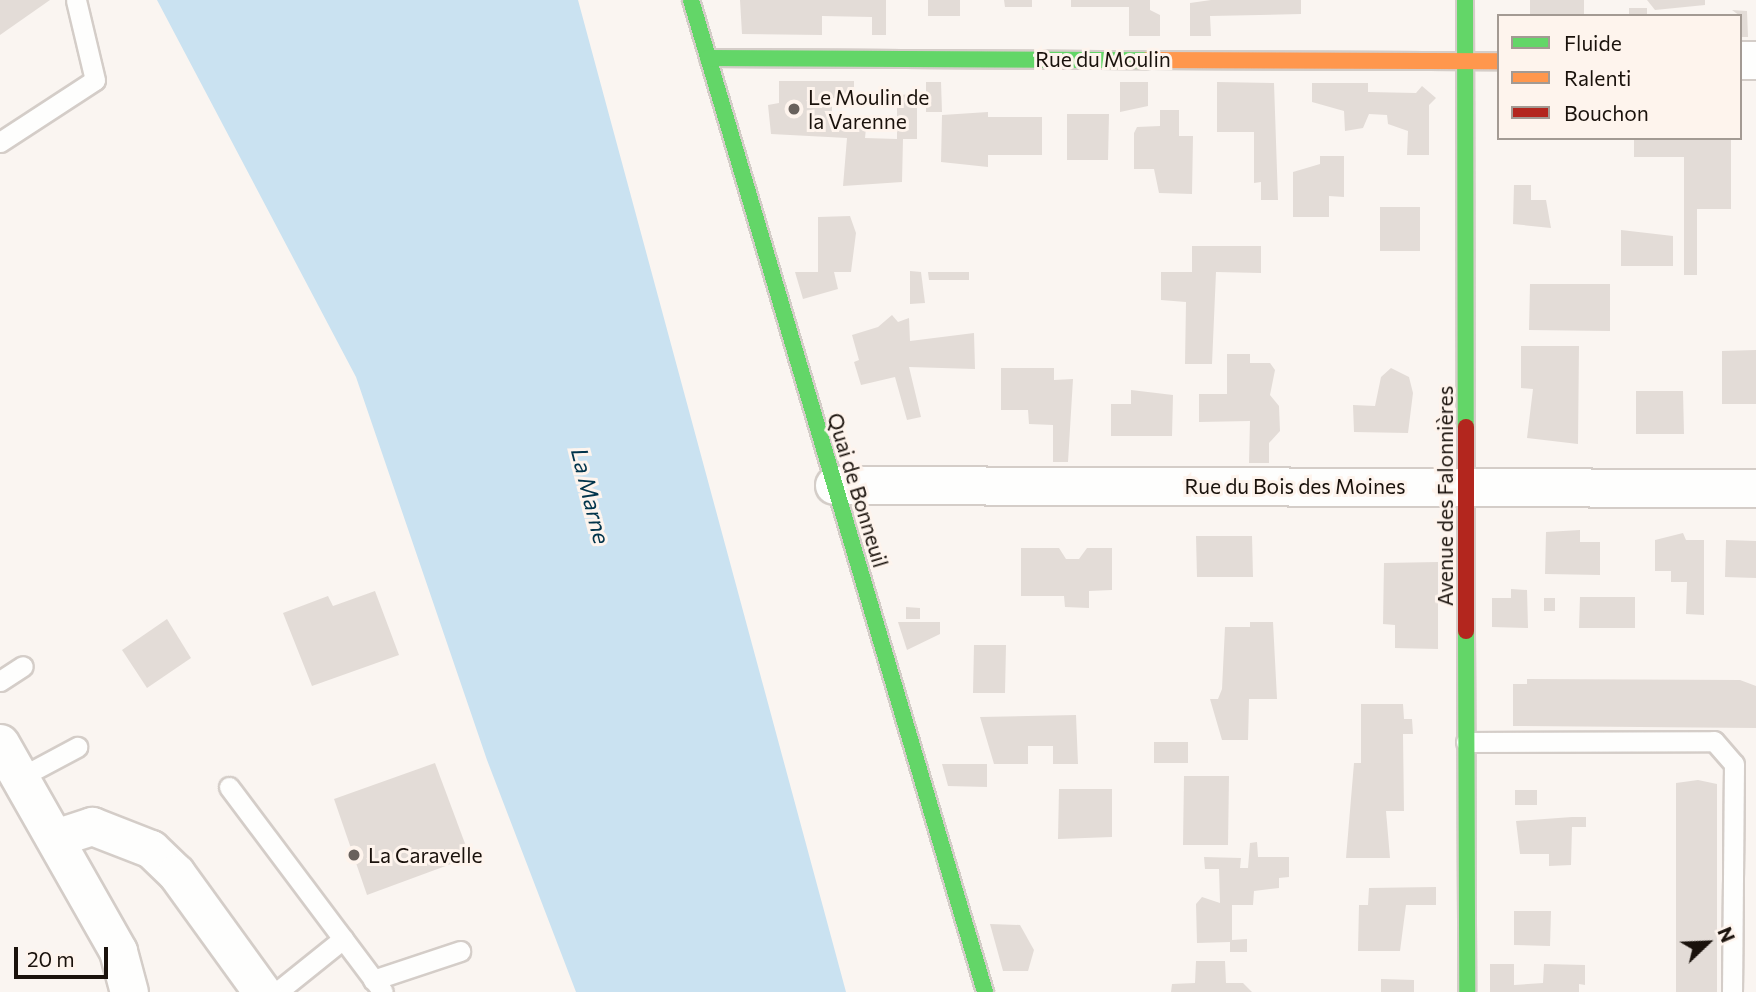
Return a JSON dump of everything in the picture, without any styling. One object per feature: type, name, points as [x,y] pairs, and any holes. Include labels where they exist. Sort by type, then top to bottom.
[{"type":"street","name":"Quai de Bonneuil","points":[[691,0],[985,992]]},
{"type":"street","name":"Avenue des Falonnières","points":[[1465,0],[1466,992]]},
{"type":"street","name":"Rue du Moulin","points":[[708,58],[1497,61]]},
{"type":"street","name":"Rue du Bois des Moines","points":[[834,485],[1756,488]]},
{"type":"street","points":[[0,743],[58,837],[118,951],[130,992]]},
{"type":"street","points":[[58,837],[92,826],[151,849],[176,873],[262,992]]},
{"type":"lane","points":[[0,142],[95,80],[76,0]]},
{"type":"lane","points":[[0,681],[23,666]]},
{"type":"lane","points":[[1466,742],[1714,741],[1734,764],[1732,992]]},
{"type":"lane","points":[[21,777],[77,747]]},
{"type":"lane","points":[[229,787],[378,986],[460,951]]},
{"type":"lane","points":[[277,992],[343,939]]},
{"type":"water","name":"La Marne","points":[[157,0],[578,0],[846,992],[576,992],[487,760],[356,377]]},
{"type":"building","points":[[0,0],[50,0],[0,35]]},
{"type":"building","points":[[740,0],[886,0],[886,35],[872,35],[872,17],[822,16],[822,35],[742,34]]},
{"type":"building","points":[[928,0],[960,0],[960,16],[928,16]]},
{"type":"building","points":[[1004,0],[1032,0],[1032,7],[1005,7]]},
{"type":"building","points":[[1071,0],[1150,0],[1150,10],[1160,15],[1160,36],[1129,36],[1129,7],[1071,7]]},
{"type":"building","points":[[1211,0],[1301,0],[1301,14],[1210,16],[1211,36],[1190,36],[1190,3]]},
{"type":"building","points":[[1530,0],[1584,0],[1584,14],[1530,14]]},
{"type":"building","points":[[1647,0],[1705,0],[1705,5],[1655,10]]},
{"type":"building","points":[[1629,8],[1647,8],[1647,14],[1629,14]]},
{"type":"building","points":[[1732,10],[1747,11],[1748,37],[1742,37],[1742,14]]},
{"type":"building","points":[[779,81],[854,81],[854,97],[832,98],[832,130],[866,128],[865,138],[897,139],[897,95],[917,94],[917,139],[903,139],[902,182],[843,186],[847,138],[771,134],[768,105],[779,103]]},
{"type":"building","points":[[926,82],[941,82],[942,112],[926,112]]},
{"type":"building","points":[[1120,82],[1148,82],[1148,106],[1120,112]]},
{"type":"building","points":[[1217,82],[1274,83],[1278,200],[1261,200],[1261,182],[1254,183],[1254,132],[1217,132]]},
{"type":"building","points":[[1312,83],[1368,83],[1368,92],[1416,93],[1422,86],[1436,98],[1429,105],[1429,155],[1407,155],[1408,131],[1388,124],[1387,115],[1369,114],[1363,128],[1345,131],[1344,111],[1312,102]]},
{"type":"building","points":[[1160,110],[1179,110],[1179,136],[1193,136],[1192,194],[1159,193],[1154,169],[1134,169],[1134,133],[1137,127],[1160,126]]},
{"type":"building","points":[[988,112],[988,117],[1042,117],[1042,155],[988,155],[988,167],[941,162],[942,115]]},
{"type":"building","points":[[1067,114],[1109,114],[1108,160],[1067,160]]},
{"type":"building","points":[[1634,140],[1731,140],[1731,209],[1697,209],[1697,275],[1684,275],[1684,157],[1634,157]]},
{"type":"building","points":[[1320,156],[1344,156],[1344,197],[1329,196],[1329,217],[1293,217],[1293,172],[1320,164]]},
{"type":"building","points":[[1514,185],[1531,185],[1531,200],[1546,200],[1551,228],[1513,224]]},
{"type":"building","points":[[1380,207],[1420,207],[1420,251],[1380,251]]},
{"type":"building","points":[[850,216],[856,233],[851,272],[834,272],[838,289],[803,299],[795,272],[818,272],[818,217]]},
{"type":"building","points":[[1621,230],[1673,236],[1673,266],[1621,266]]},
{"type":"building","points":[[1192,246],[1261,246],[1261,273],[1216,272],[1212,364],[1185,364],[1186,302],[1161,300],[1161,272],[1192,272]]},
{"type":"building","points":[[910,271],[921,272],[925,303],[910,304]]},
{"type":"building","points":[[928,272],[969,272],[969,280],[929,280]]},
{"type":"building","points":[[1530,284],[1610,284],[1610,331],[1529,330]]},
{"type":"building","points":[[892,315],[898,322],[909,318],[910,341],[974,333],[975,369],[909,367],[921,417],[907,420],[895,377],[861,385],[854,362],[859,360],[852,335],[878,327]]},
{"type":"building","points":[[1521,346],[1579,346],[1578,444],[1527,438],[1533,389],[1521,388]]},
{"type":"building","points":[[1756,350],[1756,404],[1722,404],[1722,351]]},
{"type":"building","points":[[1227,354],[1250,354],[1250,363],[1270,363],[1275,370],[1270,395],[1279,406],[1280,431],[1269,443],[1269,463],[1249,463],[1250,421],[1199,422],[1199,394],[1227,394]]},
{"type":"building","points":[[1001,368],[1054,368],[1054,380],[1073,379],[1068,462],[1053,462],[1053,425],[1029,424],[1028,410],[1001,410]]},
{"type":"building","points":[[1391,368],[1409,377],[1413,393],[1408,433],[1354,432],[1353,405],[1375,406],[1381,377]]},
{"type":"building","points":[[1131,390],[1173,395],[1172,436],[1111,436],[1111,404],[1131,404]]},
{"type":"building","points":[[1636,391],[1683,391],[1684,434],[1636,434]]},
{"type":"building","points":[[1580,530],[1580,542],[1600,542],[1600,575],[1545,574],[1546,532]]},
{"type":"building","points":[[1683,533],[1686,540],[1704,540],[1704,615],[1686,614],[1687,582],[1671,582],[1671,571],[1655,571],[1655,540]]},
{"type":"building","points":[[1196,536],[1252,536],[1253,577],[1197,577]]},
{"type":"building","points":[[1726,540],[1756,541],[1756,578],[1725,577]]},
{"type":"building","points":[[1021,548],[1059,548],[1066,559],[1079,559],[1087,548],[1112,548],[1112,590],[1089,591],[1089,608],[1065,607],[1064,596],[1021,596]]},
{"type":"building","points":[[1438,562],[1438,649],[1395,648],[1395,625],[1383,624],[1384,563]]},
{"type":"building","points":[[1511,589],[1527,590],[1528,628],[1492,627],[1492,598],[1511,598]]},
{"type":"building","points":[[375,591],[399,655],[312,686],[283,613],[328,596],[333,606]]},
{"type":"building","points":[[1580,597],[1635,597],[1635,628],[1579,628]]},
{"type":"building","points":[[1544,598],[1555,598],[1555,611],[1544,611]]},
{"type":"building","points":[[906,607],[920,608],[920,619],[906,619]]},
{"type":"building","points":[[167,619],[191,658],[147,688],[122,650]]},
{"type":"building","points":[[898,622],[940,622],[940,634],[907,650]]},
{"type":"building","points":[[1250,622],[1273,622],[1277,699],[1249,699],[1248,740],[1222,740],[1210,699],[1218,699],[1222,689],[1225,627],[1250,627]]},
{"type":"building","points":[[974,645],[1006,645],[1005,693],[973,693]]},
{"type":"building","points":[[1527,679],[1740,680],[1756,686],[1756,728],[1513,726],[1513,684],[1527,684]]},
{"type":"building","points":[[1361,704],[1403,704],[1404,719],[1412,719],[1413,734],[1403,734],[1404,811],[1386,811],[1390,858],[1346,858],[1354,763],[1361,763]]},
{"type":"building","points":[[1076,715],[1078,764],[1053,764],[1053,746],[1028,746],[1028,764],[994,764],[980,717]]},
{"type":"building","points":[[1154,742],[1188,742],[1188,763],[1154,763]]},
{"type":"building","points":[[435,763],[470,857],[367,895],[334,799]]},
{"type":"building","points":[[942,764],[987,764],[987,787],[948,786]]},
{"type":"building","points":[[1184,776],[1229,776],[1228,845],[1183,845]]},
{"type":"building","points":[[1698,780],[1717,784],[1717,992],[1676,992],[1676,783]]},
{"type":"building","points":[[1059,789],[1112,789],[1112,837],[1058,839]]},
{"type":"building","points":[[1515,790],[1537,790],[1537,805],[1515,805]]},
{"type":"building","points":[[1586,817],[1586,827],[1572,827],[1571,865],[1549,866],[1549,854],[1520,854],[1516,821]]},
{"type":"building","points":[[1257,842],[1258,857],[1289,857],[1289,877],[1279,878],[1279,888],[1254,891],[1253,905],[1232,905],[1232,940],[1247,939],[1247,952],[1230,952],[1230,942],[1197,943],[1196,904],[1202,897],[1220,903],[1219,869],[1205,869],[1204,857],[1241,858],[1240,868],[1248,868],[1250,843]]},
{"type":"building","points":[[1436,887],[1436,905],[1406,905],[1400,951],[1358,951],[1359,905],[1368,905],[1369,888]]},
{"type":"building","points":[[1514,911],[1551,911],[1550,946],[1514,945]]},
{"type":"building","points":[[990,924],[1020,925],[1034,950],[1028,971],[1003,971]]},
{"type":"building","points":[[1196,961],[1225,961],[1226,983],[1243,983],[1252,992],[1171,992],[1172,984],[1195,983]]},
{"type":"building","points":[[1490,964],[1514,964],[1514,985],[1543,983],[1544,964],[1585,965],[1585,985],[1579,984],[1579,992],[1490,992]]},
{"type":"building","points":[[1381,979],[1414,980],[1414,992],[1381,992]]},
{"type":"traffic: fast","points":[[691,0],[985,992]]},
{"type":"traffic: fast","points":[[1465,0],[1466,427]]},
{"type":"traffic: fast","points":[[708,58],[1148,60]]},
{"type":"traffic: fast","points":[[1466,631],[1467,992]]},
{"type":"traffic: slow","points":[[1148,60],[1497,61]]},
{"type":"traffic: jam","points":[[1466,427],[1466,631]]},
{"type":"place","name":"Le Moulin de la Varenne","points":[[794,109]]},
{"type":"place","name":"La Caravelle","points":[[354,855]]}]
